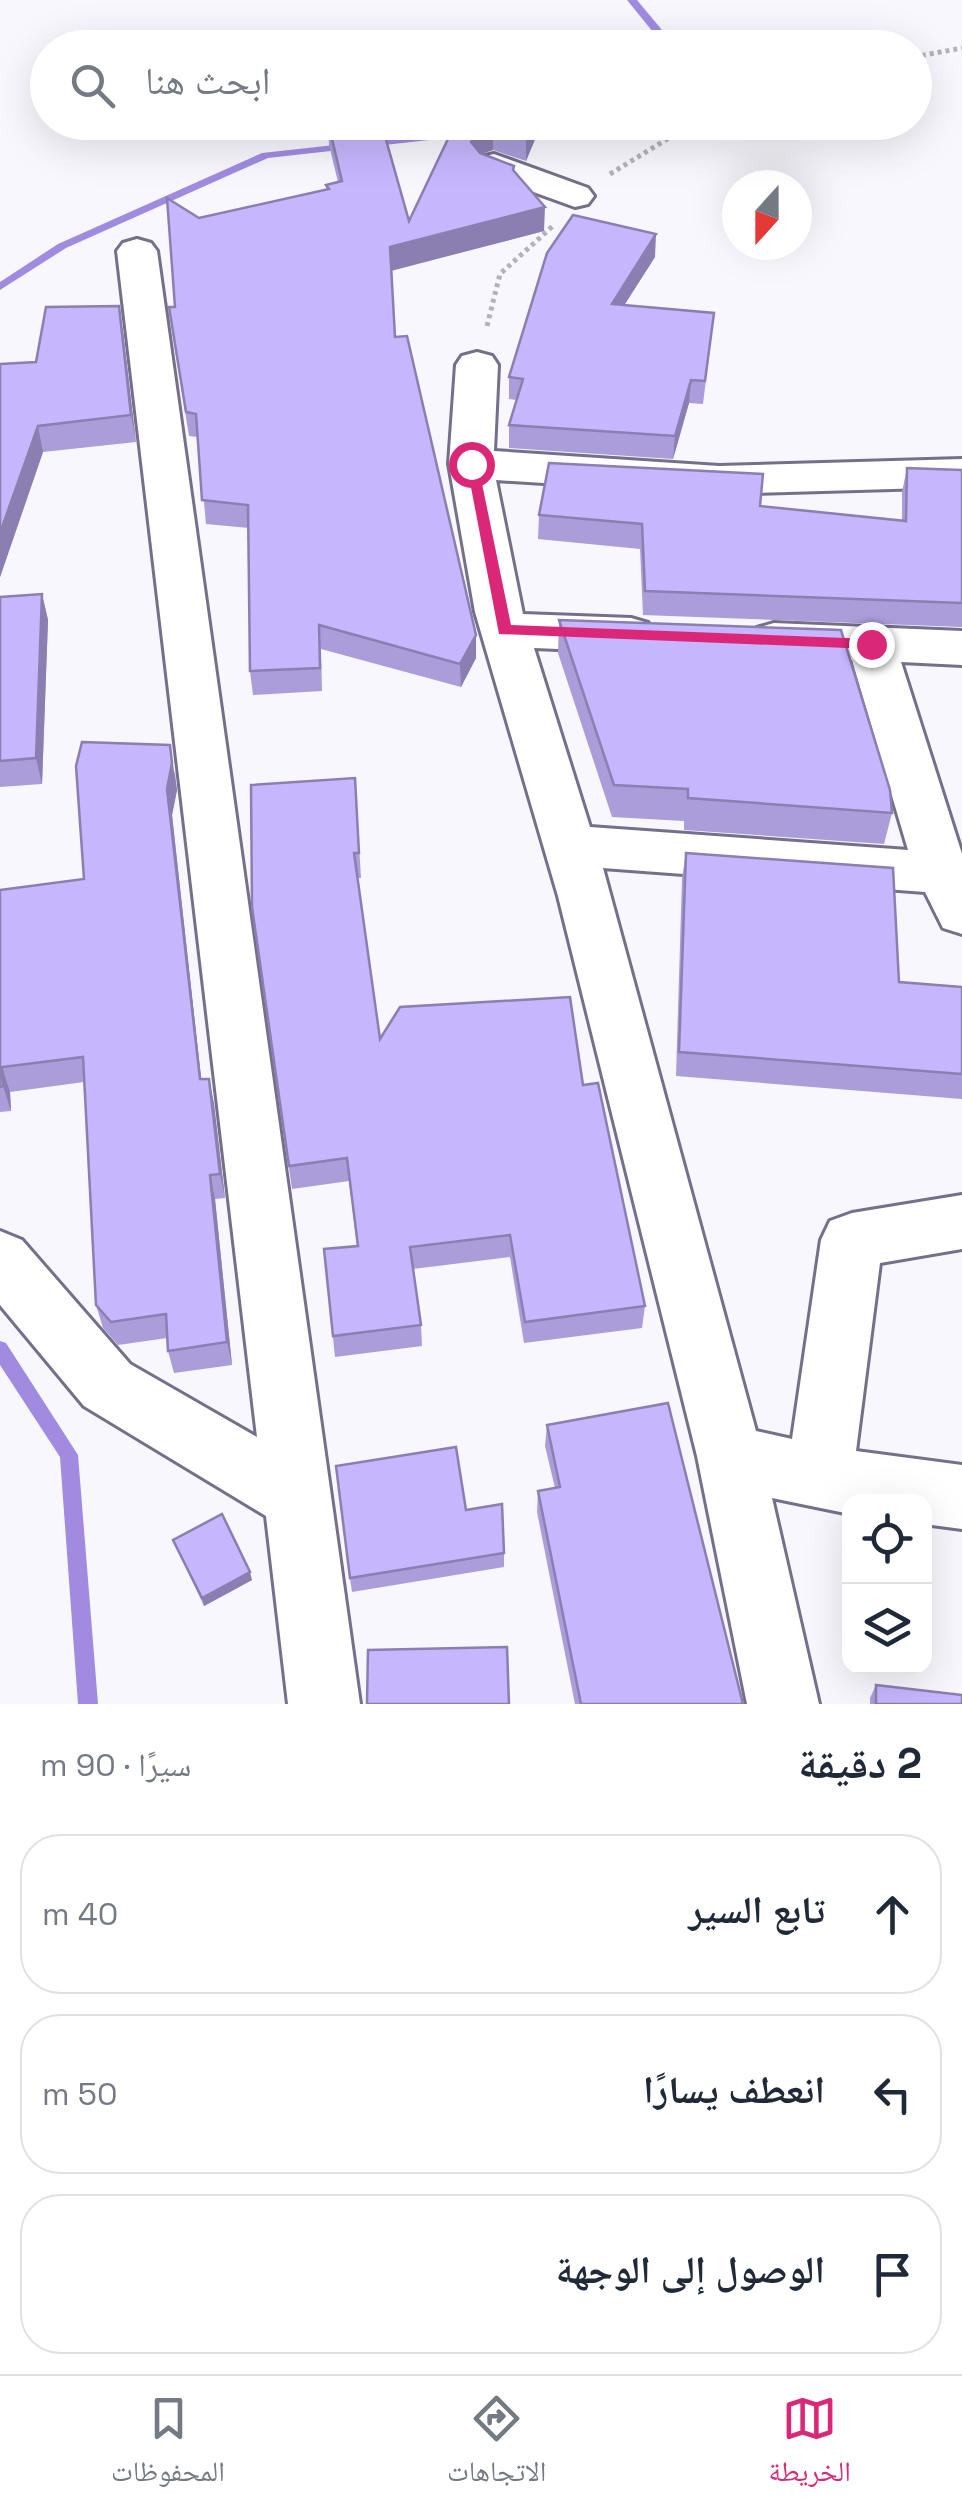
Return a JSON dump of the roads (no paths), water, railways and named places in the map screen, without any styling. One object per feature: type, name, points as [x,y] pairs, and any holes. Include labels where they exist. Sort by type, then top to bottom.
[{"type":"street","points":[[494,164],[574,196]]},
{"type":"street","points":[[136,251],[324,1704]]},
{"type":"street","points":[[477,366],[471,464],[504,630],[570,846],[730,1456],[783,1704]]},
{"type":"street","points":[[471,464],[719,480],[962,473]]},
{"type":"street","points":[[504,630],[678,636]]},
{"type":"street","points":[[736,639],[962,648]]},
{"type":"street","points":[[570,846],[955,886],[871,644]]},
{"type":"street","points":[[820,1478],[852,1240],[962,1222]]},
{"type":"street","points":[[0,1260],[107,1385],[297,1497]]},
{"type":"street","points":[[730,1456],[820,1478],[962,1497]]},
{"type":"waterway","points":[[632,0],[657,30]]},
{"type":"waterway","points":[[0,287],[62,246],[266,155],[405,140]]},
{"type":"waterway","points":[[0,1349],[69,1455],[88,1704]]}]
